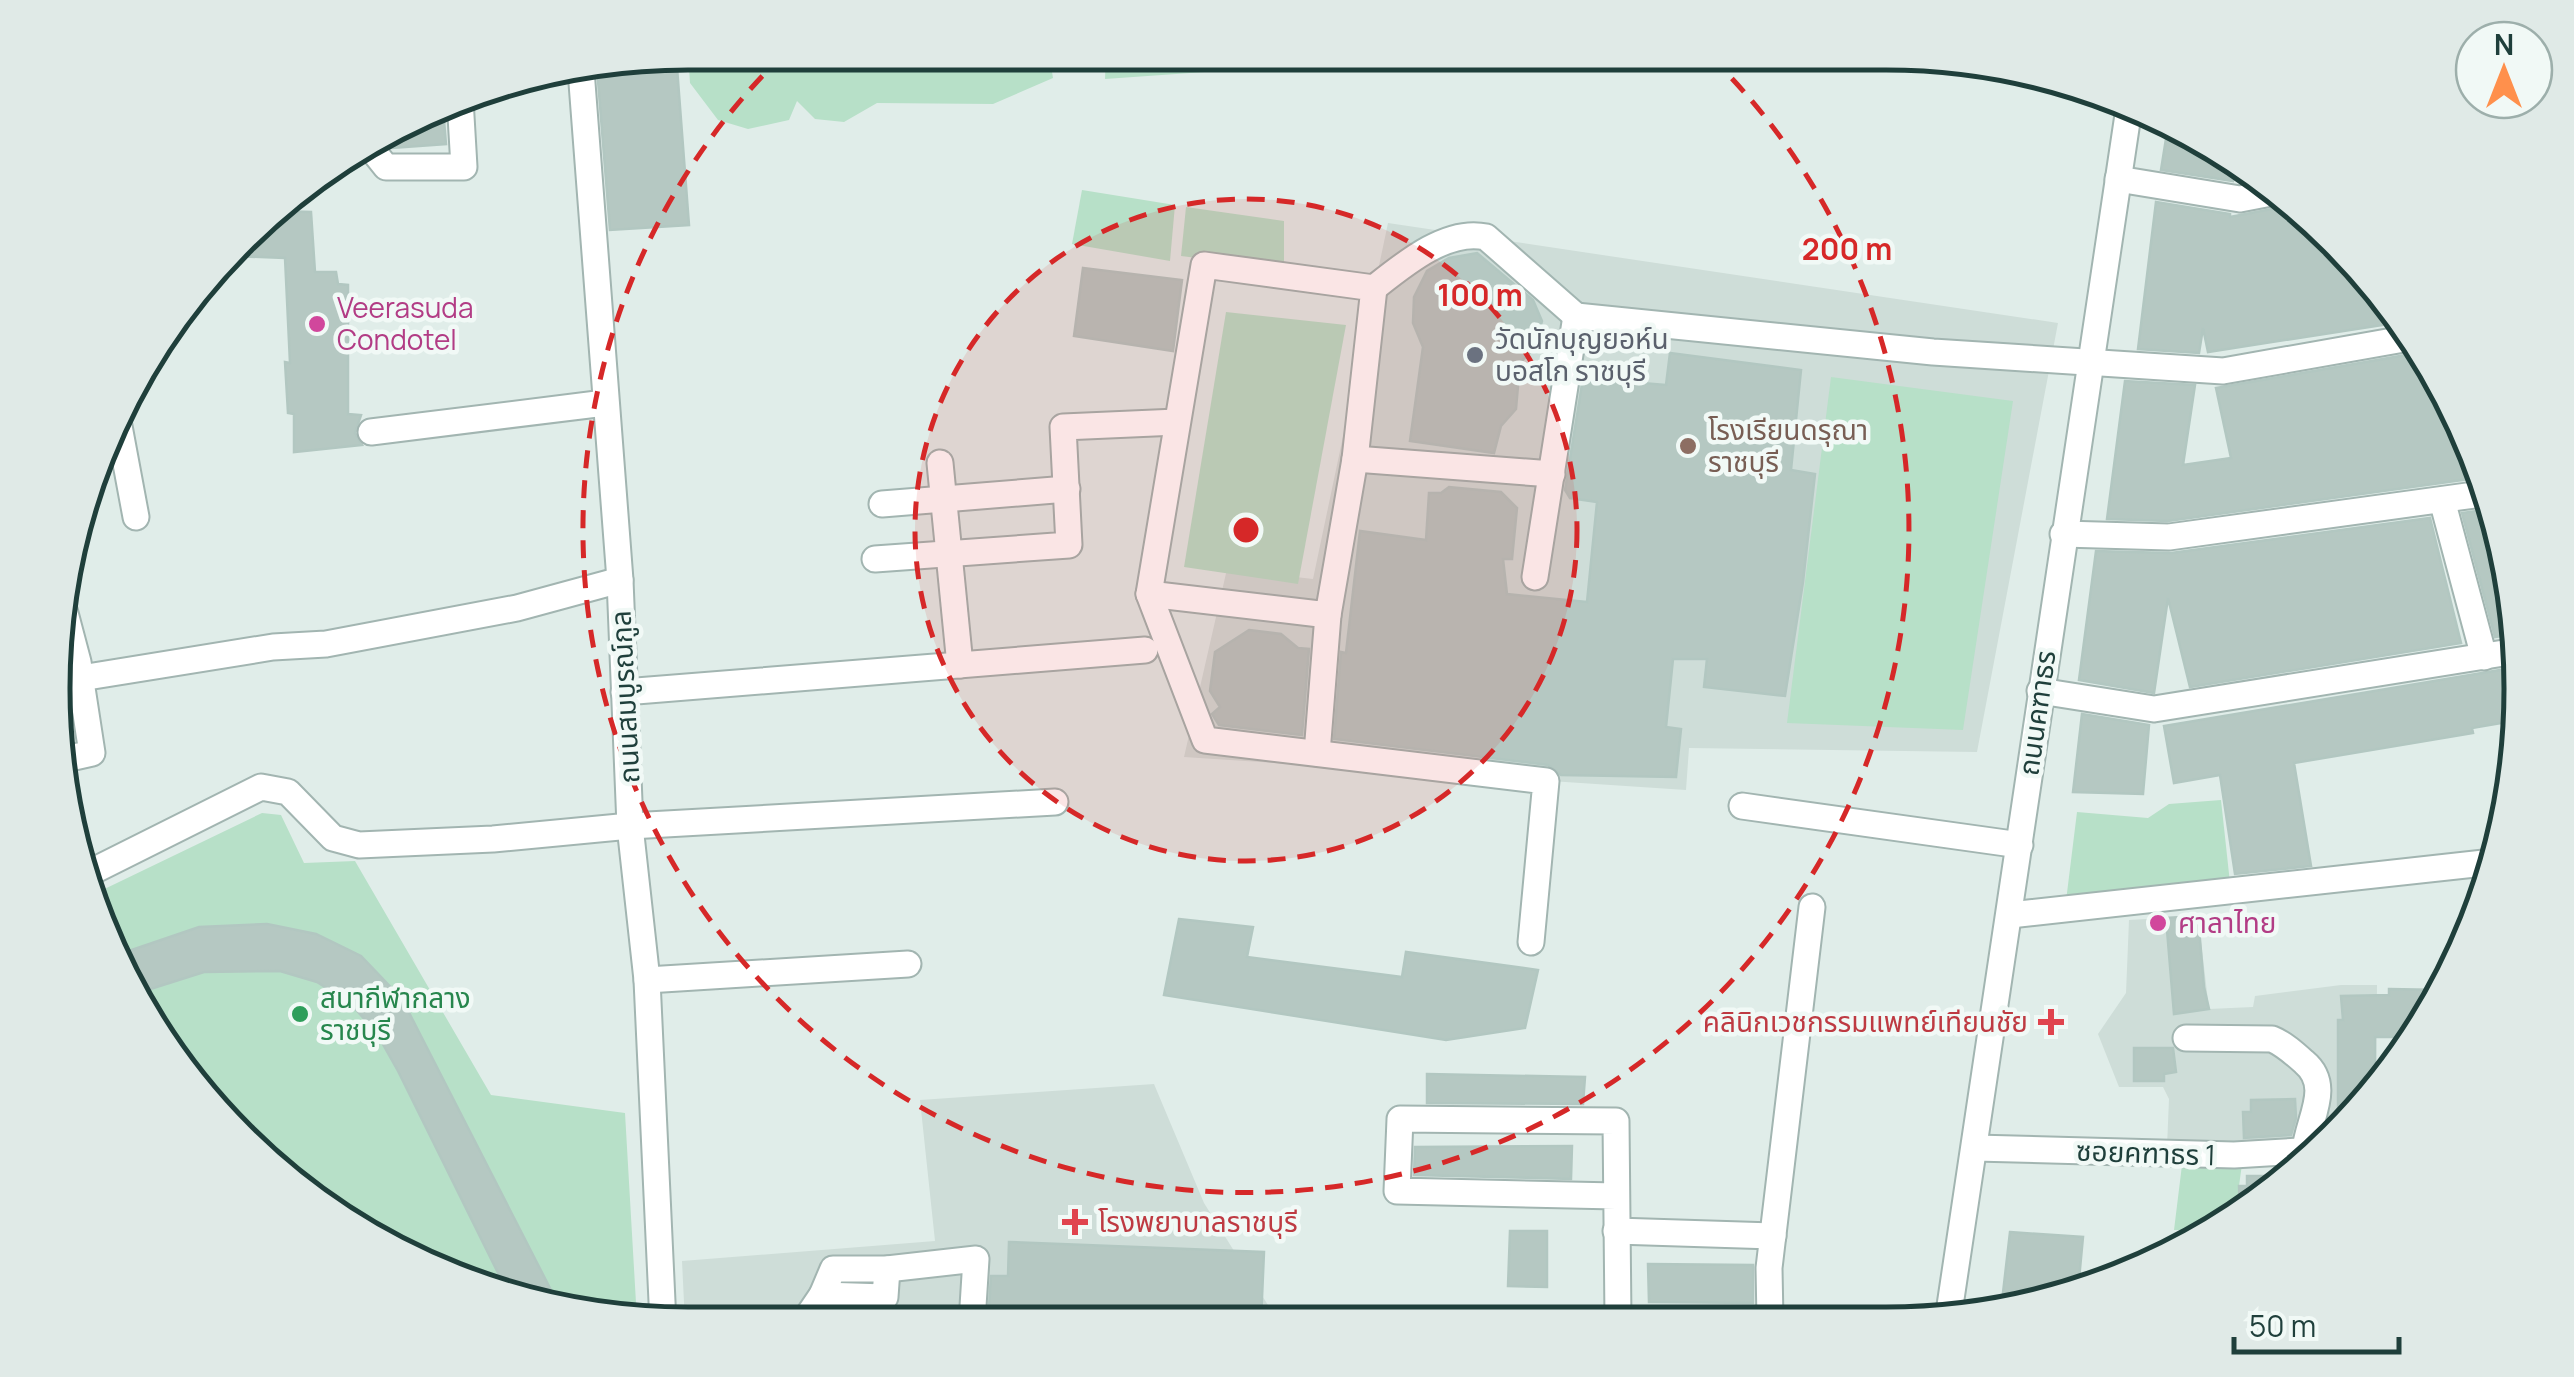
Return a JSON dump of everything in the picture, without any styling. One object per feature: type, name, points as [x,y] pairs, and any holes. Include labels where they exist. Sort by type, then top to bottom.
[{"type":"street","name":"ถนนสมบูรณ์กูล","points":[[583,79],[620,580],[630,826],[647,980],[662,1306]]},
{"type":"street","points":[[376,155],[386,167],[464,167],[461,114]]},
{"type":"street","name":"ถนนคฑาธร","points":[[1950,1304],[2063,534],[2078,361],[2127,119]]},
{"type":"street","points":[[2118,179],[2240,198],[2258,195]]},
{"type":"street","points":[[1532,942],[1546,782],[1206,740],[1149,594],[1204,265],[1374,288],[1456,236],[1472,234],[1486,237],[1576,316],[1790,340],[2223,370],[2397,340]]},
{"type":"street","points":[[1317,752],[1328,615],[1355,459],[1374,288]]},
{"type":"street","points":[[1536,577],[1576,316]]},
{"type":"street","points":[[372,432],[605,403]]},
{"type":"street","points":[[875,558],[1069,545],[1064,427],[1178,422]]},
{"type":"street","points":[[122,441],[136,517]]},
{"type":"street","points":[[1355,459],[1552,474]]},
{"type":"street","points":[[940,463],[960,665]]},
{"type":"street","points":[[882,504],[1066,489]]},
{"type":"street","points":[[2063,534],[2168,537],[2473,495]]},
{"type":"street","points":[[2040,691],[2154,708],[2497,654],[2442,500]]},
{"type":"street","points":[[80,678],[273,647],[326,644],[518,608],[620,580]]},
{"type":"street","points":[[1149,594],[1328,615]]},
{"type":"street","points":[[72,640],[92,752],[74,757]]},
{"type":"street","points":[[624,692],[1145,650]]},
{"type":"street","points":[[97,869],[261,786],[288,792],[334,838],[358,845],[1055,802]]},
{"type":"street","points":[[1742,806],[2020,845]]},
{"type":"street","points":[[2010,915],[2478,865]]},
{"type":"street","points":[[1770,1307],[1772,1236],[1812,906]]},
{"type":"street","points":[[647,980],[908,964]]},
{"type":"street","points":[[2186,1038],[2272,1039],[2283,1044],[2314,1070],[2320,1083],[2307,1128],[2309,1139]]},
{"type":"street","points":[[1616,1196],[1396,1191],[1400,1119],[1616,1120],[1618,1307]]},
{"type":"street","name":"ซอยคฑาธร 1","points":[[1975,1148],[2234,1156],[2296,1151]]},
{"type":"street","points":[[1616,1230],[1772,1236]]},
{"type":"street","points":[[814,1307],[834,1269],[886,1270],[976,1259],[973,1307]]},
{"type":"shaded area","name":"โรงเรียนดรุณา ราชบุรี","points":[[1388,223],[2058,323],[1977,752],[1689,748],[1686,790],[1184,757],[1227,569],[1313,579]]},
{"type":"shaded area","points":[[2198,916],[2209,1009],[2253,1007],[2255,996],[2341,985],[2377,985],[2376,1065],[2308,1140],[2167,1147],[2169,1099],[2163,1087],[2119,1087],[2098,1034],[2126,993],[2129,920]]},
{"type":"shaded area","name":"โรงพยาบาลราชบุรี","points":[[1154,1084],[1204,1203],[1269,1307],[684,1307],[682,1261],[935,1241],[920,1100]]},
{"type":"green space","points":[[689,70],[1052,70],[1053,78],[993,104],[877,103],[844,122],[815,119],[797,101],[789,120],[748,129],[718,120],[690,83]]},
{"type":"green space","points":[[1105,70],[1233,70],[1105,79]]},
{"type":"green space","points":[[1082,190],[1175,205],[1170,261],[1072,244]]},
{"type":"green space","points":[[1186,207],[1284,221],[1284,269],[1181,256]]},
{"type":"green space","points":[[1226,312],[1346,325],[1298,584],[1184,567]]},
{"type":"green space","points":[[1831,377],[2013,401],[1963,730],[1787,723]]},
{"type":"green space","points":[[2221,800],[2230,883],[2066,901],[2077,812],[2148,818],[2169,804]]},
{"type":"green space","name":"สนากีฬากลาง ราชบุรี","points":[[262,813],[281,815],[304,863],[355,861],[491,1095],[625,1113],[636,1305],[528,1286],[452,1260],[379,1224],[312,1179],[251,1126],[174,1032],[134,962],[104,889]]},
{"type":"green space","points":[[2242,1164],[2241,1195],[2195,1224],[2174,1230],[2182,1165]]},
{"type":"building","points":[[677,70],[689,225],[610,230],[598,77]]},
{"type":"building","points":[[444,121],[446,144],[392,148],[415,134]]},
{"type":"building","points":[[2166,138],[2234,177],[2233,181],[2161,170]]},
{"type":"building","points":[[2156,202],[2230,217],[2275,208],[2323,251],[2385,325],[2208,352],[2203,328],[2199,353],[2138,349]]},
{"type":"building","name":"Veerasuda Condotel","points":[[295,212],[311,212],[315,272],[336,272],[338,284],[348,285],[348,414],[361,415],[355,433],[362,445],[294,452],[294,414],[288,413],[285,362],[290,363],[285,258],[246,256]]},
{"type":"building","name":"วัดนักบุญยอห์น บอสโก ราชบุรี","points":[[1477,253],[1533,300],[1542,321],[1534,348],[1520,363],[1516,409],[1501,426],[1494,453],[1410,441],[1423,347],[1413,323],[1414,297],[1427,271],[1449,258]]},
{"type":"building","points":[[1083,268],[1182,280],[1173,351],[1074,336]]},
{"type":"building","points":[[1670,353],[1801,370],[1791,470],[1815,474],[1785,696],[1704,687],[1707,659],[1673,659],[1666,727],[1681,729],[1676,777],[1561,775],[1548,765],[1334,739],[1341,652],[1346,653],[1360,531],[1426,540],[1429,493],[1441,493],[1449,487],[1501,492],[1517,508],[1512,559],[1503,559],[1507,594],[1587,602],[1597,502],[1570,498],[1565,490],[1583,378],[1666,385]]},
{"type":"building","points":[[2406,355],[2440,415],[2467,479],[2168,521],[2107,519],[2125,381],[2195,385],[2183,465],[2231,458],[2216,388]]},
{"type":"building","points":[[2478,511],[2492,568],[2502,636],[2495,637],[2462,513]]},
{"type":"building","points":[[2430,518],[2461,643],[2190,687],[2168,598],[2154,693],[2079,680],[2096,551],[2171,553]]},
{"type":"building","points":[[1249,630],[1281,634],[1298,648],[1309,649],[1302,735],[1219,725],[1212,714],[1220,707],[1210,691],[1215,652]]},
{"type":"building","points":[[2504,669],[2503,723],[2472,728],[2473,733],[2294,763],[2311,866],[2235,874],[2220,775],[2174,783],[2164,726]]},
{"type":"building","points":[[2082,714],[2149,725],[2143,794],[2073,792]]},
{"type":"building","points":[[2198,916],[2209,1009],[2174,1014],[2166,918]]},
{"type":"building","points":[[1179,919],[1253,927],[1247,957],[1402,977],[1406,952],[1538,970],[1525,1028],[1446,1040],[1164,995]]},
{"type":"building","points":[[267,924],[316,934],[361,956],[402,999],[552,1291],[500,1277],[398,1071],[376,1032],[350,1003],[317,982],[280,971],[204,972],[149,990],[129,951],[199,927]]},
{"type":"building","points":[[2389,989],[2425,990],[2396,1037],[2375,1037],[2375,1066],[2338,1110],[2341,996],[2389,995]]},
{"type":"building","points":[[2134,1048],[2173,1048],[2176,1072],[2164,1074],[2164,1081],[2134,1081]]},
{"type":"building","points":[[1427,1074],[1585,1077],[1583,1104],[1427,1103]]},
{"type":"building","points":[[2295,1099],[2296,1118],[2291,1135],[2244,1138],[2243,1112],[2251,1112],[2251,1100]]},
{"type":"building","points":[[1572,1146],[1571,1179],[1414,1175],[1415,1147]]},
{"type":"building","points":[[2247,1176],[2266,1176],[2239,1195],[2239,1186],[2247,1186]]},
{"type":"building","points":[[1510,1231],[1547,1231],[1547,1287],[1508,1286]]},
{"type":"building","points":[[2010,1232],[2083,1237],[2079,1275],[2003,1296]]},
{"type":"building","points":[[1009,1242],[1264,1252],[1262,1307],[989,1307],[991,1276],[1008,1276]]},
{"type":"building","points":[[1648,1264],[1753,1265],[1753,1303],[1649,1302]]},
{"type":"place","name":"Veerasuda Condotel","points":[[317,324]]},
{"type":"place","name":"วัดนักบุญยอห์น บอสโก ราชบุรี","points":[[1475,355]]},
{"type":"place","name":"โรงเรียนดรุณา ราชบุรี","points":[[1688,446]]},
{"type":"place","name":"ศาลาไทย","points":[[2158,923]]},
{"type":"place","name":"สนากีฬากลาง ราชบุรี","points":[[300,1014]]},
{"type":"place","name":"คลินิกเวชกรรมแพทย์เทียนชัย","points":[[2051,1022]]},
{"type":"place","name":"โรงพยาบาลราชบุรี","points":[[1075,1222]]}]
